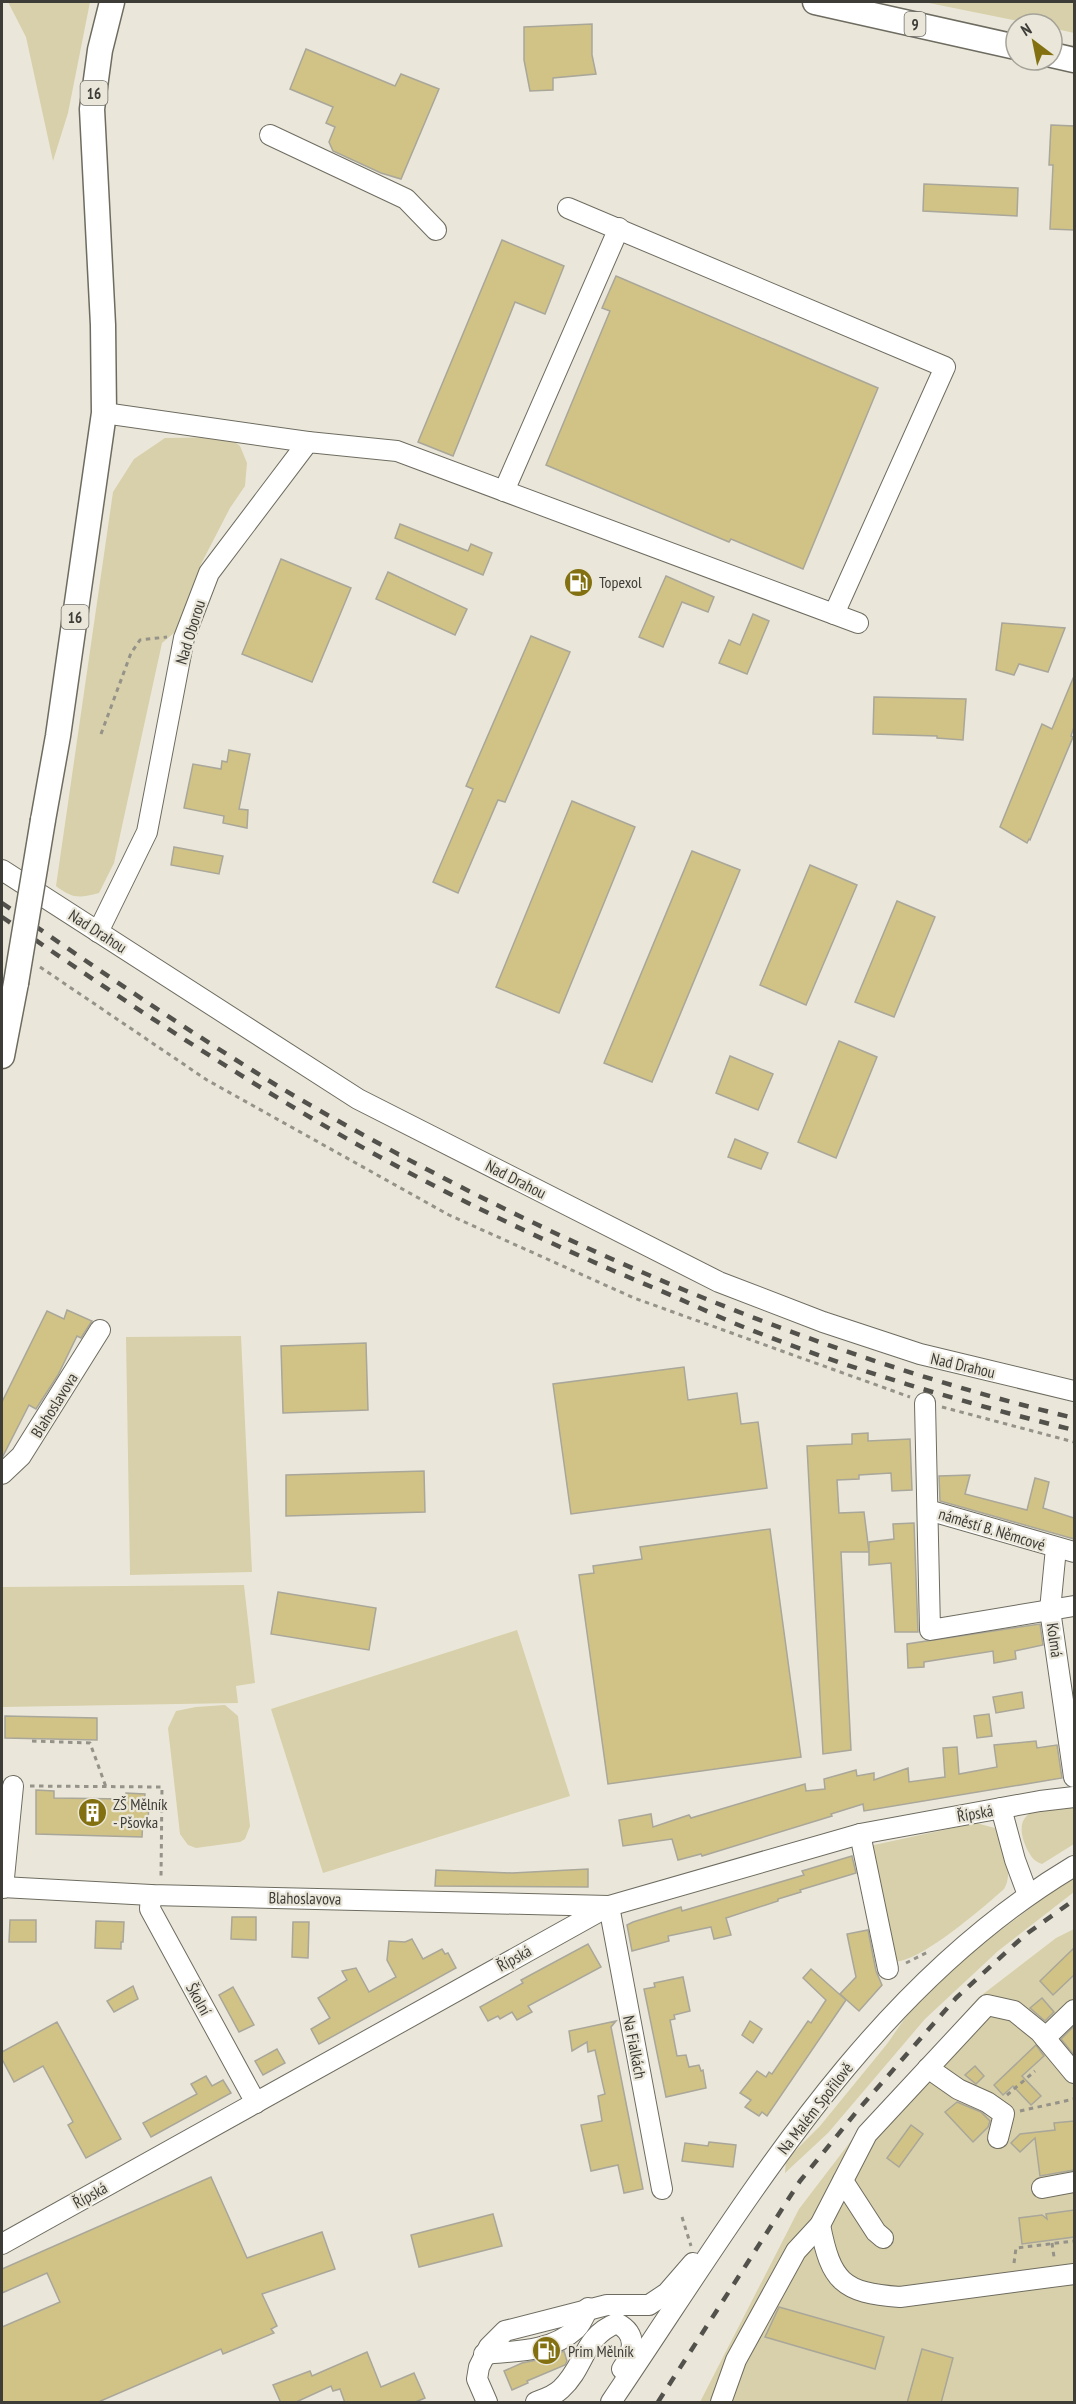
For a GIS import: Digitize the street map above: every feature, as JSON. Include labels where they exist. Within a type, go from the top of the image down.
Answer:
[{"type":"main road","name":"16","points":[[2,1056],[58,736],[104,413],[103,314],[93,109],[100,50],[112,2]]},
{"type":"main road","name":"9","points":[[815,2],[1004,44]]},
{"type":"street","points":[[270,135],[406,199],[436,230]]},
{"type":"street","points":[[568,208],[945,367],[834,614]]},
{"type":"street","points":[[504,491],[620,228]]},
{"type":"street","points":[[104,413],[308,442],[397,451],[858,623]]},
{"type":"street","name":"Nad Oborou","points":[[98,932],[147,832],[184,638],[208,573],[308,442]]},
{"type":"street","name":"Nad Drahou","points":[[2,870],[358,1099],[720,1282],[823,1322],[920,1354],[1074,1391]]},
{"type":"street","name":"Blahoslavova","points":[[2,1474],[21,1456],[100,1330]]},
{"type":"street","name":"náměstí B. Němcové","points":[[925,1403],[930,1630],[1074,1606]]},
{"type":"street","name":"náměstí B. Němcové","points":[[928,1510],[1065,1550],[1050,1610]]},
{"type":"street","name":"Kolmá","points":[[1050,1610],[1074,1777]]},
{"type":"street","points":[[2,1888],[13,1786]]},
{"type":"street","name":"Řípská","points":[[2,2244],[609,1906],[860,1834],[1074,1797]]},
{"type":"street","points":[[1001,1808],[1015,1860],[1028,1895]]},
{"type":"street","points":[[860,1834],[888,1969]]},
{"type":"street","name":"Na Malém Spořilově","points":[[611,2403],[774,2160],[876,2031],[976,1935],[1028,1895],[1074,1866]]},
{"type":"street","name":"Blahoslavova","points":[[2,1888],[156,1889],[609,1906]]},
{"type":"street","name":"Školní","points":[[156,1889],[150,1909],[256,2103]]},
{"type":"street","name":"Na Fialkách","points":[[609,1906],[662,2189]]},
{"type":"street","points":[[720,2403],[736,2360],[796,2251],[820,2225],[867,2134],[987,2005],[1014,2011],[1045,2038],[1074,2073]]},
{"type":"street","points":[[1045,2038],[1074,2010]]},
{"type":"street","points":[[928,2068],[958,2090],[998,2110],[998,2138]]},
{"type":"street","points":[[843,2181],[876,2232],[883,2238]]},
{"type":"street","points":[[1042,2188],[1074,2182]]},
{"type":"street","points":[[820,2225],[826,2256],[837,2276],[852,2288],[871,2295],[900,2297],[1074,2274]]},
{"type":"street","points":[[487,2403],[477,2379],[484,2354],[529,2351],[563,2337],[577,2328],[588,2308],[607,2304],[649,2304],[667,2293],[694,2262],[717,2246]]},
{"type":"street","points":[[536,2403],[560,2390],[571,2378],[595,2335],[617,2322],[629,2334],[634,2345],[630,2359],[600,2403]]},
{"type":"path","points":[[100,734],[131,653],[140,640],[162,637],[184,638]]},
{"type":"path","points":[[38,966],[207,1080],[449,1215],[634,1298],[925,1403],[1074,1442]]},
{"type":"path","points":[[32,1741],[90,1743],[106,1787]]},
{"type":"path","points":[[13,1786],[162,1787],[156,1889]]},
{"type":"path","points":[[998,2110],[1035,2071]]},
{"type":"path","points":[[998,2110],[1074,2099]]},
{"type":"path","points":[[1011,2283],[1016,2248],[1074,2241]]},
{"type":"shaded area","points":[[8,2],[90,2],[68,113],[53,161],[26,37]]},
{"type":"shaded area","points":[[924,2],[1074,2],[1074,33],[1064,31],[1064,12],[1004,12],[1004,18]]},
{"type":"shaded area","points":[[228,437],[240,446],[247,463],[245,486],[230,508],[201,564],[175,632],[162,643],[114,863],[99,893],[72,895],[56,886],[113,492],[134,459],[165,438]]},
{"type":"shaded area","points":[[241,1336],[252,1572],[130,1575],[126,1337]]},
{"type":"shaded area","points":[[244,1585],[255,1683],[236,1686],[238,1703],[2,1707],[2,1587]]},
{"type":"shaded area","points":[[517,1630],[570,1796],[323,1873],[271,1709]]},
{"type":"shaded area","points":[[225,1705],[238,1716],[250,1826],[245,1839],[240,1842],[196,1848],[188,1845],[180,1834],[168,1728],[176,1711]]},
{"type":"shaded area","points":[[1074,1803],[1074,1844],[1042,1864],[1036,1861],[1027,1850],[1022,1834],[1022,1824],[1026,1817],[1042,1808]]},
{"type":"shaded area","points":[[976,1823],[995,1828],[1002,1842],[1008,1867],[1004,1889],[967,1921],[933,1945],[904,1960],[893,1961],[872,1849],[874,1845]]},
{"type":"shaded area","points":[[1074,1875],[1074,1892],[998,1951],[925,2019],[828,2133],[785,2173],[786,2160],[820,2126],[887,2044],[914,2005],[965,1957]]},
{"type":"shaded area","points":[[1074,1929],[1074,2402],[700,2402],[799,2209],[854,2137],[978,1998],[1056,1938]]},
{"type":"building","points":[[592,24],[592,55],[596,74],[553,78],[553,90],[530,91],[524,60],[524,27]]},
{"type":"building","points":[[306,49],[395,86],[401,74],[439,89],[401,179],[381,173],[333,151],[329,142],[335,127],[326,123],[333,107],[290,89]]},
{"type":"building","points":[[1051,125],[1074,126],[1074,230],[1050,229],[1053,165],[1049,165]]},
{"type":"building","points":[[924,184],[1018,188],[1017,216],[923,211]]},
{"type":"building","points":[[502,240],[564,266],[545,314],[515,302],[453,456],[418,442]]},
{"type":"building","points":[[616,276],[878,388],[803,569],[731,539],[729,542],[546,465],[610,311],[602,308]]},
{"type":"building","points":[[400,524],[468,551],[471,544],[492,553],[483,575],[395,538]]},
{"type":"building","points":[[281,559],[351,588],[312,682],[242,654]]},
{"type":"building","points":[[388,572],[467,609],[455,635],[376,599]]},
{"type":"building","points":[[666,576],[714,597],[708,612],[682,602],[663,647],[639,637]]},
{"type":"building","points":[[753,614],[769,621],[747,674],[719,663],[729,640],[740,645]]},
{"type":"building","points":[[1002,623],[1065,628],[1048,672],[1019,664],[1014,675],[996,670]]},
{"type":"building","points":[[531,636],[570,652],[505,802],[498,800],[458,893],[433,882],[473,789],[466,786]]},
{"type":"building","points":[[1074,676],[1074,727],[1071,736],[1073,737],[1027,843],[1000,827],[1042,724],[1052,729]]},
{"type":"building","points":[[874,697],[966,699],[963,740],[937,738],[937,736],[873,734]]},
{"type":"building","points":[[229,750],[250,754],[239,809],[248,810],[247,828],[223,823],[224,816],[184,808],[193,764],[221,769],[222,761],[227,762]]},
{"type":"building","points":[[572,801],[635,827],[559,1013],[496,987]]},
{"type":"building","points":[[174,847],[223,856],[219,874],[171,865]]},
{"type":"building","points":[[692,851],[740,870],[652,1082],[604,1063]]},
{"type":"building","points":[[810,865],[857,885],[806,1005],[760,985]]},
{"type":"building","points":[[897,901],[935,917],[894,1017],[855,1002]]},
{"type":"building","points":[[839,1041],[877,1057],[836,1158],[798,1142]]},
{"type":"building","points":[[730,1056],[773,1074],[758,1110],[716,1093]]},
{"type":"building","points":[[735,1139],[768,1153],[761,1169],[728,1157]]},
{"type":"building","points":[[67,1310],[92,1321],[81,1338],[77,1336],[58,1375],[36,1409],[29,1405],[2,1458],[2,1402],[47,1311],[64,1319]]},
{"type":"building","points":[[366,1343],[368,1410],[283,1413],[281,1346]]},
{"type":"building","points":[[684,1367],[688,1400],[737,1393],[741,1424],[758,1422],[767,1488],[571,1514],[553,1384]]},
{"type":"building","points":[[868,1433],[868,1441],[910,1439],[912,1490],[892,1491],[891,1473],[859,1475],[859,1479],[837,1480],[839,1513],[864,1512],[869,1552],[841,1552],[851,1750],[823,1754],[807,1446],[852,1444],[852,1434]]},
{"type":"building","points":[[424,1471],[425,1512],[286,1516],[286,1475]]},
{"type":"building","points":[[970,1475],[965,1494],[1027,1510],[1035,1478],[1049,1482],[1043,1508],[1074,1518],[1074,1539],[940,1501],[939,1476]]},
{"type":"building","points":[[914,1523],[918,1632],[895,1632],[891,1563],[869,1565],[869,1542],[894,1539],[893,1524]]},
{"type":"building","points":[[770,1529],[801,1757],[608,1784],[579,1575],[594,1573],[593,1566],[642,1559],[640,1547]]},
{"type":"building","points":[[278,1592],[376,1608],[369,1650],[271,1634]]},
{"type":"building","points":[[1040,1624],[1043,1645],[1015,1651],[1016,1659],[994,1663],[993,1651],[924,1662],[924,1667],[908,1668],[907,1644]]},
{"type":"building","points":[[1022,1692],[1024,1708],[996,1713],[993,1697]]},
{"type":"building","points":[[989,1714],[992,1736],[977,1738],[974,1716]]},
{"type":"building","points":[[5,1716],[97,1718],[97,1740],[5,1738]]},
{"type":"building","points":[[1036,1741],[1037,1748],[1057,1745],[1062,1778],[864,1811],[863,1804],[831,1814],[832,1816],[702,1856],[701,1854],[678,1860],[672,1839],[623,1846],[619,1820],[651,1814],[653,1827],[805,1784],[806,1791],[825,1789],[824,1779],[856,1770],[857,1776],[874,1773],[874,1780],[908,1768],[909,1782],[945,1777],[943,1748],[957,1747],[959,1774],[997,1767],[994,1745]]},
{"type":"building","name":"ZŠ Mělník - Pšovka","points":[[36,1790],[54,1791],[54,1798],[125,1799],[126,1793],[145,1794],[144,1806],[149,1807],[148,1819],[143,1820],[142,1837],[36,1834]]},
{"type":"building","points":[[852,1856],[856,1873],[800,1890],[801,1892],[778,1899],[778,1901],[726,1918],[731,1935],[714,1939],[711,1927],[668,1936],[669,1941],[632,1951],[627,1925],[633,1922],[681,1907],[682,1911],[804,1875],[802,1871]]},
{"type":"building","points":[[588,1869],[588,1887],[435,1886],[436,1870],[512,1873]]},
{"type":"building","points":[[232,1917],[256,1917],[256,1940],[231,1939]]},
{"type":"building","points":[[10,1920],[36,1920],[36,1942],[9,1942]]},
{"type":"building","points":[[96,1921],[124,1922],[121,1949],[95,1948]]},
{"type":"building","points":[[293,1922],[309,1922],[308,1958],[292,1957]]},
{"type":"building","points":[[868,1930],[876,1971],[882,1985],[859,2011],[840,1994],[856,1977],[847,1934]]},
{"type":"building","points":[[412,1939],[423,1959],[442,1949],[445,1954],[448,1953],[456,1968],[319,2044],[311,2029],[330,2018],[318,1998],[347,1980],[342,1971],[356,1968],[369,1992],[396,1977],[387,1960],[389,1941],[405,1942]]},
{"type":"building","points":[[588,1944],[601,1967],[528,2006],[532,2012],[517,2020],[512,2012],[500,2019],[498,2016],[488,2021],[480,2007],[523,1983],[521,1980]]},
{"type":"building","points":[[1074,1948],[1074,1975],[1053,1995],[1040,1981]]},
{"type":"building","points":[[811,1969],[846,2000],[767,2116],[762,2112],[759,2116],[745,2107],[751,2100],[740,2093],[757,2071],[766,2077],[769,2072],[772,2074],[808,2021],[811,2023],[826,2000],[803,1978]]},
{"type":"building","points":[[683,1977],[690,2011],[674,2015],[675,2019],[670,2020],[677,2056],[686,2055],[689,2067],[699,2065],[701,2071],[703,2070],[706,2088],[666,2097],[644,1989],[655,1987],[654,1983]]},
{"type":"building","points":[[133,1986],[138,1999],[114,2012],[107,2001]]},
{"type":"building","points":[[233,1987],[254,2025],[239,2032],[219,1995]]},
{"type":"building","points":[[1042,1998],[1054,2012],[1045,2021],[1030,2008]]},
{"type":"building","points":[[616,2021],[611,2027],[643,2189],[624,2193],[618,2165],[591,2171],[581,2125],[602,2121],[598,2096],[605,2094],[595,2050],[588,2052],[587,2042],[572,2051],[569,2031]]},
{"type":"building","points":[[750,2021],[762,2029],[753,2043],[742,2035]]},
{"type":"building","points":[[57,2022],[121,2139],[86,2158],[68,2125],[73,2122],[43,2066],[14,2082],[2,2059],[2,2052]]},
{"type":"building","points":[[1074,2026],[1074,2055],[1061,2039]]},
{"type":"building","points":[[1036,2045],[1044,2056],[1022,2076],[1041,2096],[1031,2105],[1013,2086],[1003,2095],[994,2085]]},
{"type":"building","points":[[277,2049],[285,2063],[263,2075],[255,2061]]},
{"type":"building","points":[[975,2066],[984,2076],[976,2084],[965,2075]]},
{"type":"building","points":[[206,2076],[212,2086],[223,2080],[231,2093],[151,2137],[143,2123],[197,2094],[191,2084]]},
{"type":"building","points":[[957,2102],[981,2112],[990,2121],[988,2127],[973,2142],[945,2112]]},
{"type":"building","points":[[1074,2121],[1074,2170],[1040,2176],[1035,2138],[1020,2152],[1011,2143],[1020,2134],[1055,2130],[1054,2123]]},
{"type":"building","points":[[911,2125],[923,2134],[899,2167],[887,2158]]},
{"type":"building","points":[[709,2142],[736,2145],[733,2167],[682,2161],[685,2143],[708,2146]]},
{"type":"building","points":[[211,2177],[247,2258],[322,2232],[335,2269],[262,2294],[277,2326],[271,2329],[274,2333],[223,2354],[221,2349],[96,2403],[2,2403],[2,2327],[60,2302],[47,2273],[2,2293],[2,2269]]},
{"type":"building","points":[[1074,2210],[1074,2237],[1022,2244],[1019,2218],[1042,2215],[1047,2219],[1046,2214]]},
{"type":"building","points":[[493,2214],[502,2246],[419,2267],[411,2235]]},
{"type":"building","points":[[779,2307],[884,2337],[875,2369],[765,2337]]},
{"type":"building","points":[[922,2349],[953,2358],[941,2403],[907,2403]]},
{"type":"building","points":[[564,2351],[567,2361],[565,2365],[512,2390],[504,2371],[522,2363],[547,2358]]},
{"type":"building","points":[[367,2352],[381,2387],[414,2373],[425,2398],[413,2403],[345,2403],[340,2389],[333,2391],[331,2386],[294,2403],[281,2403],[273,2385],[310,2371],[312,2376]]},
{"type":"railway","points":[[2,903],[157,1009],[288,1092],[398,1154],[561,1236],[728,1308],[813,1340],[899,1369],[1074,1418]]},
{"type":"railway","points":[[2,917],[164,1026],[288,1104],[370,1152],[492,1215],[617,1272],[777,1340],[903,1383],[1074,1430]]},
{"type":"railway","points":[[658,2402],[800,2181],[858,2110],[956,1998],[1025,1935],[1074,1900]]},
{"type":"place","name":"Topexol","points":[[578,582]]},
{"type":"place","name":"ZŠ Mělník - Pšovka","points":[[92,1813]]},
{"type":"place","name":"Prim Mělník","points":[[547,2351]]}]
